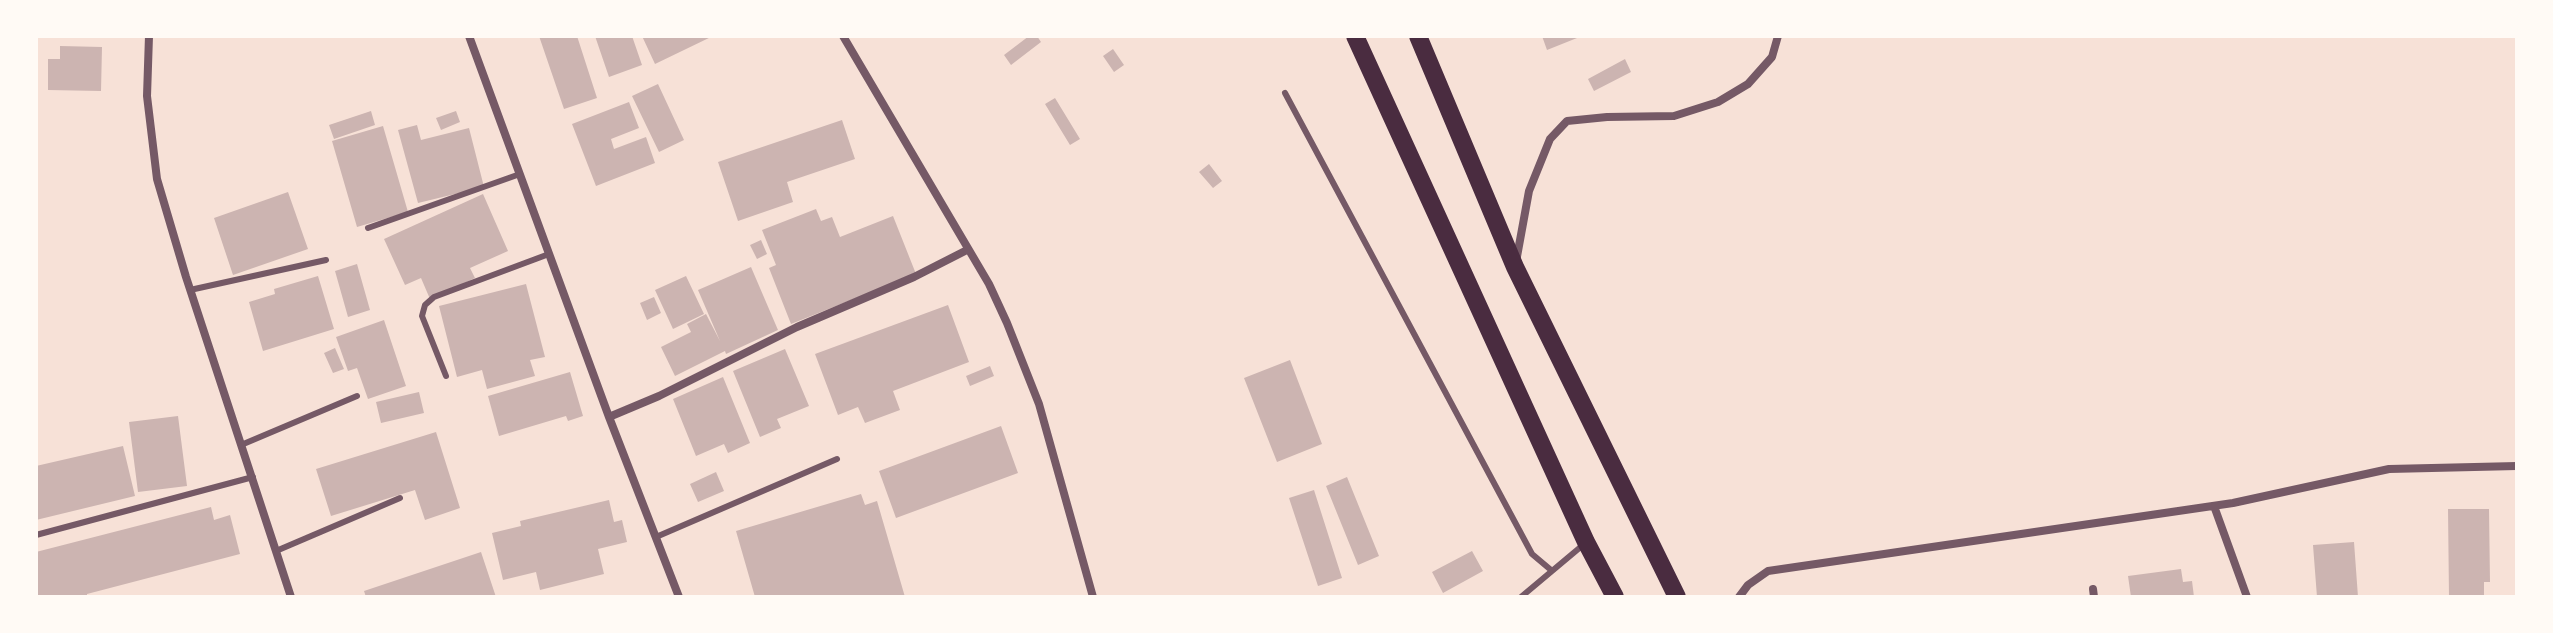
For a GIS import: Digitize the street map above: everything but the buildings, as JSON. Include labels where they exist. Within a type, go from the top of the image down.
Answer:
[{"type":"main road","points":[[1355,36],[1586,542],[1615,597]]},
{"type":"main road","points":[[1418,36],[1515,267],[1677,597]]},
{"type":"street","points":[[149,36],[147,96],[157,179],[190,290],[291,597]]},
{"type":"street","points":[[469,36],[609,417],[679,597]]},
{"type":"street","points":[[843,36],[989,284],[1001,310],[1039,404],[1093,597]]},
{"type":"street","points":[[1515,267],[1529,191],[1550,139],[1567,121],[1674,116],[1718,102],[1748,84],[1772,57],[1778,36]]},
{"type":"street","points":[[609,417],[967,250]]},
{"type":"street","points":[[1739,597],[1748,585],[1768,571],[2214,506],[2389,469],[2517,466]]},
{"type":"street","points":[[2214,506],[2247,597]]},
{"type":"lane","points":[[1285,93],[1532,554],[1551,570]]},
{"type":"lane","points":[[368,228],[520,174]]},
{"type":"lane","points":[[446,376],[422,316],[425,305],[434,297],[549,254]]},
{"type":"lane","points":[[190,290],[326,260]]},
{"type":"lane","points":[[241,445],[357,396]]},
{"type":"lane","points":[[656,537],[837,459]]},
{"type":"lane","points":[[36,535],[253,477]]},
{"type":"lane","points":[[276,551],[400,498]]},
{"type":"lane","points":[[1521,597],[1586,542]]}]
